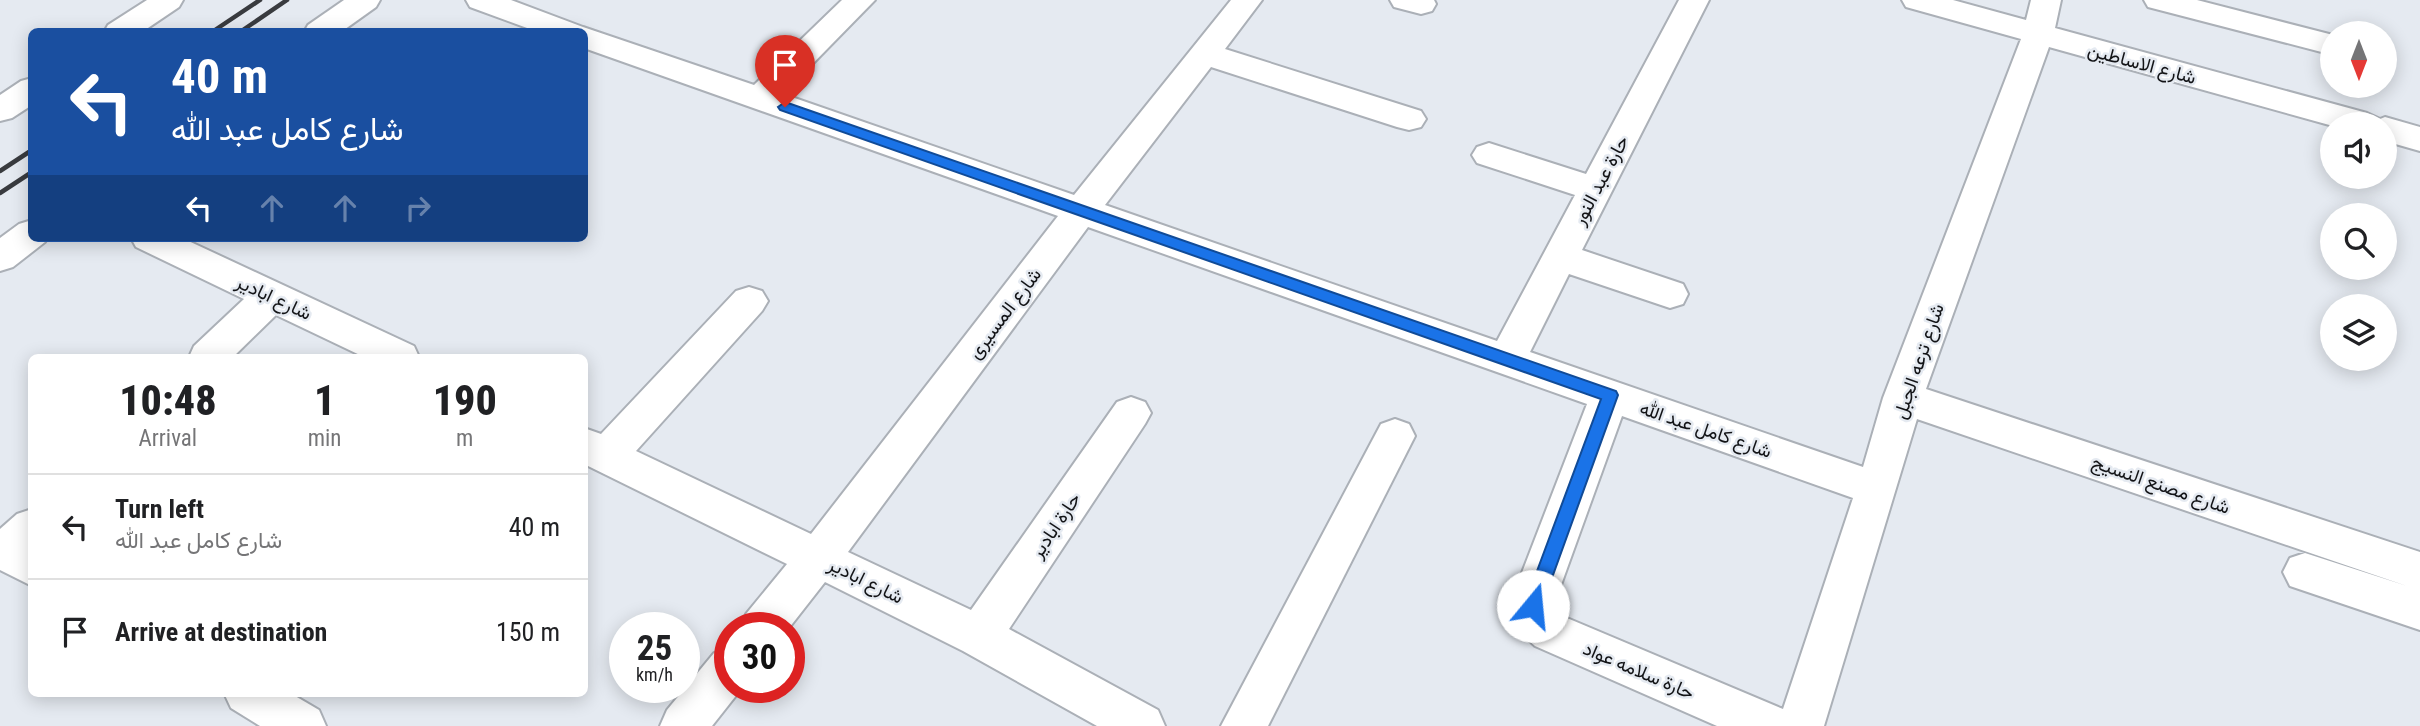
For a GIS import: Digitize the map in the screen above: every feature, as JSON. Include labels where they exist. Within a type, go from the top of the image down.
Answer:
[{"type":"street","points":[[112,0],[156,7]]},
{"type":"street","points":[[325,28],[365,0]]},
{"type":"street","points":[[481,0],[559,28]]},
{"type":"street","points":[[760,98],[860,0]]},
{"type":"street","name":"شارع المسيرى","points":[[775,612],[1081,211],[1247,0]]},
{"type":"street","name":"حارة عبد النور","points":[[1507,359],[1694,0]]},
{"type":"street","name":"شارع الاساطين","points":[[1917,0],[2042,17],[2331,112]]},
{"type":"street","points":[[2160,0],[2320,41]]},
{"type":"street","points":[[125,28],[156,7]]},
{"type":"street","name":"شارع ترعه الجبل","points":[[1801,726],[1877,489],[1902,398],[2042,17]]},
{"type":"street","name":"شارع كامل عبد الله","points":[[588,38],[1877,489]]},
{"type":"street","points":[[1205,54],[1409,120]]},
{"type":"street","points":[[0,110],[28,92]]},
{"type":"street","points":[[2397,132],[2420,139]]},
{"type":"street","points":[[1489,155],[1595,189]]},
{"type":"street","points":[[0,257],[28,236]]},
{"type":"street","name":"شارع ابادير","points":[[157,242],[394,354]]},
{"type":"street","points":[[1560,257],[1670,293]]},
{"type":"street","points":[[211,354],[272,296]]},
{"type":"street","points":[[596,450],[749,301]]},
{"type":"street","name":"حارة سلامه عواد","points":[[1610,395],[1535,596],[1533,606],[1536,615],[1550,632],[1770,726]]},
{"type":"street","name":"شارع مصنع النسيج","points":[[1902,398],[2420,571]]},
{"type":"street","name":"حارة ابادير","points":[[979,636],[1131,413]]},
{"type":"street","points":[[1244,726],[1395,436]]},
{"type":"street","name":"شارع ابادير","points":[[596,450],[979,636],[1133,724]]},
{"type":"street","points":[[2305,572],[2420,610]]},
{"type":"street","points":[[683,726],[714,688]]},
{"type":"street","points":[[254,697],[303,726]]},
{"type":"railway","points":[[218,28],[260,0]]},
{"type":"railway","points":[[246,28],[287,0]]},
{"type":"railway","points":[[0,171],[28,153]]},
{"type":"railway","points":[[0,193],[28,175]]},
{"type":"route","points":[[785,107],[1610,395],[1533,606]]}]
